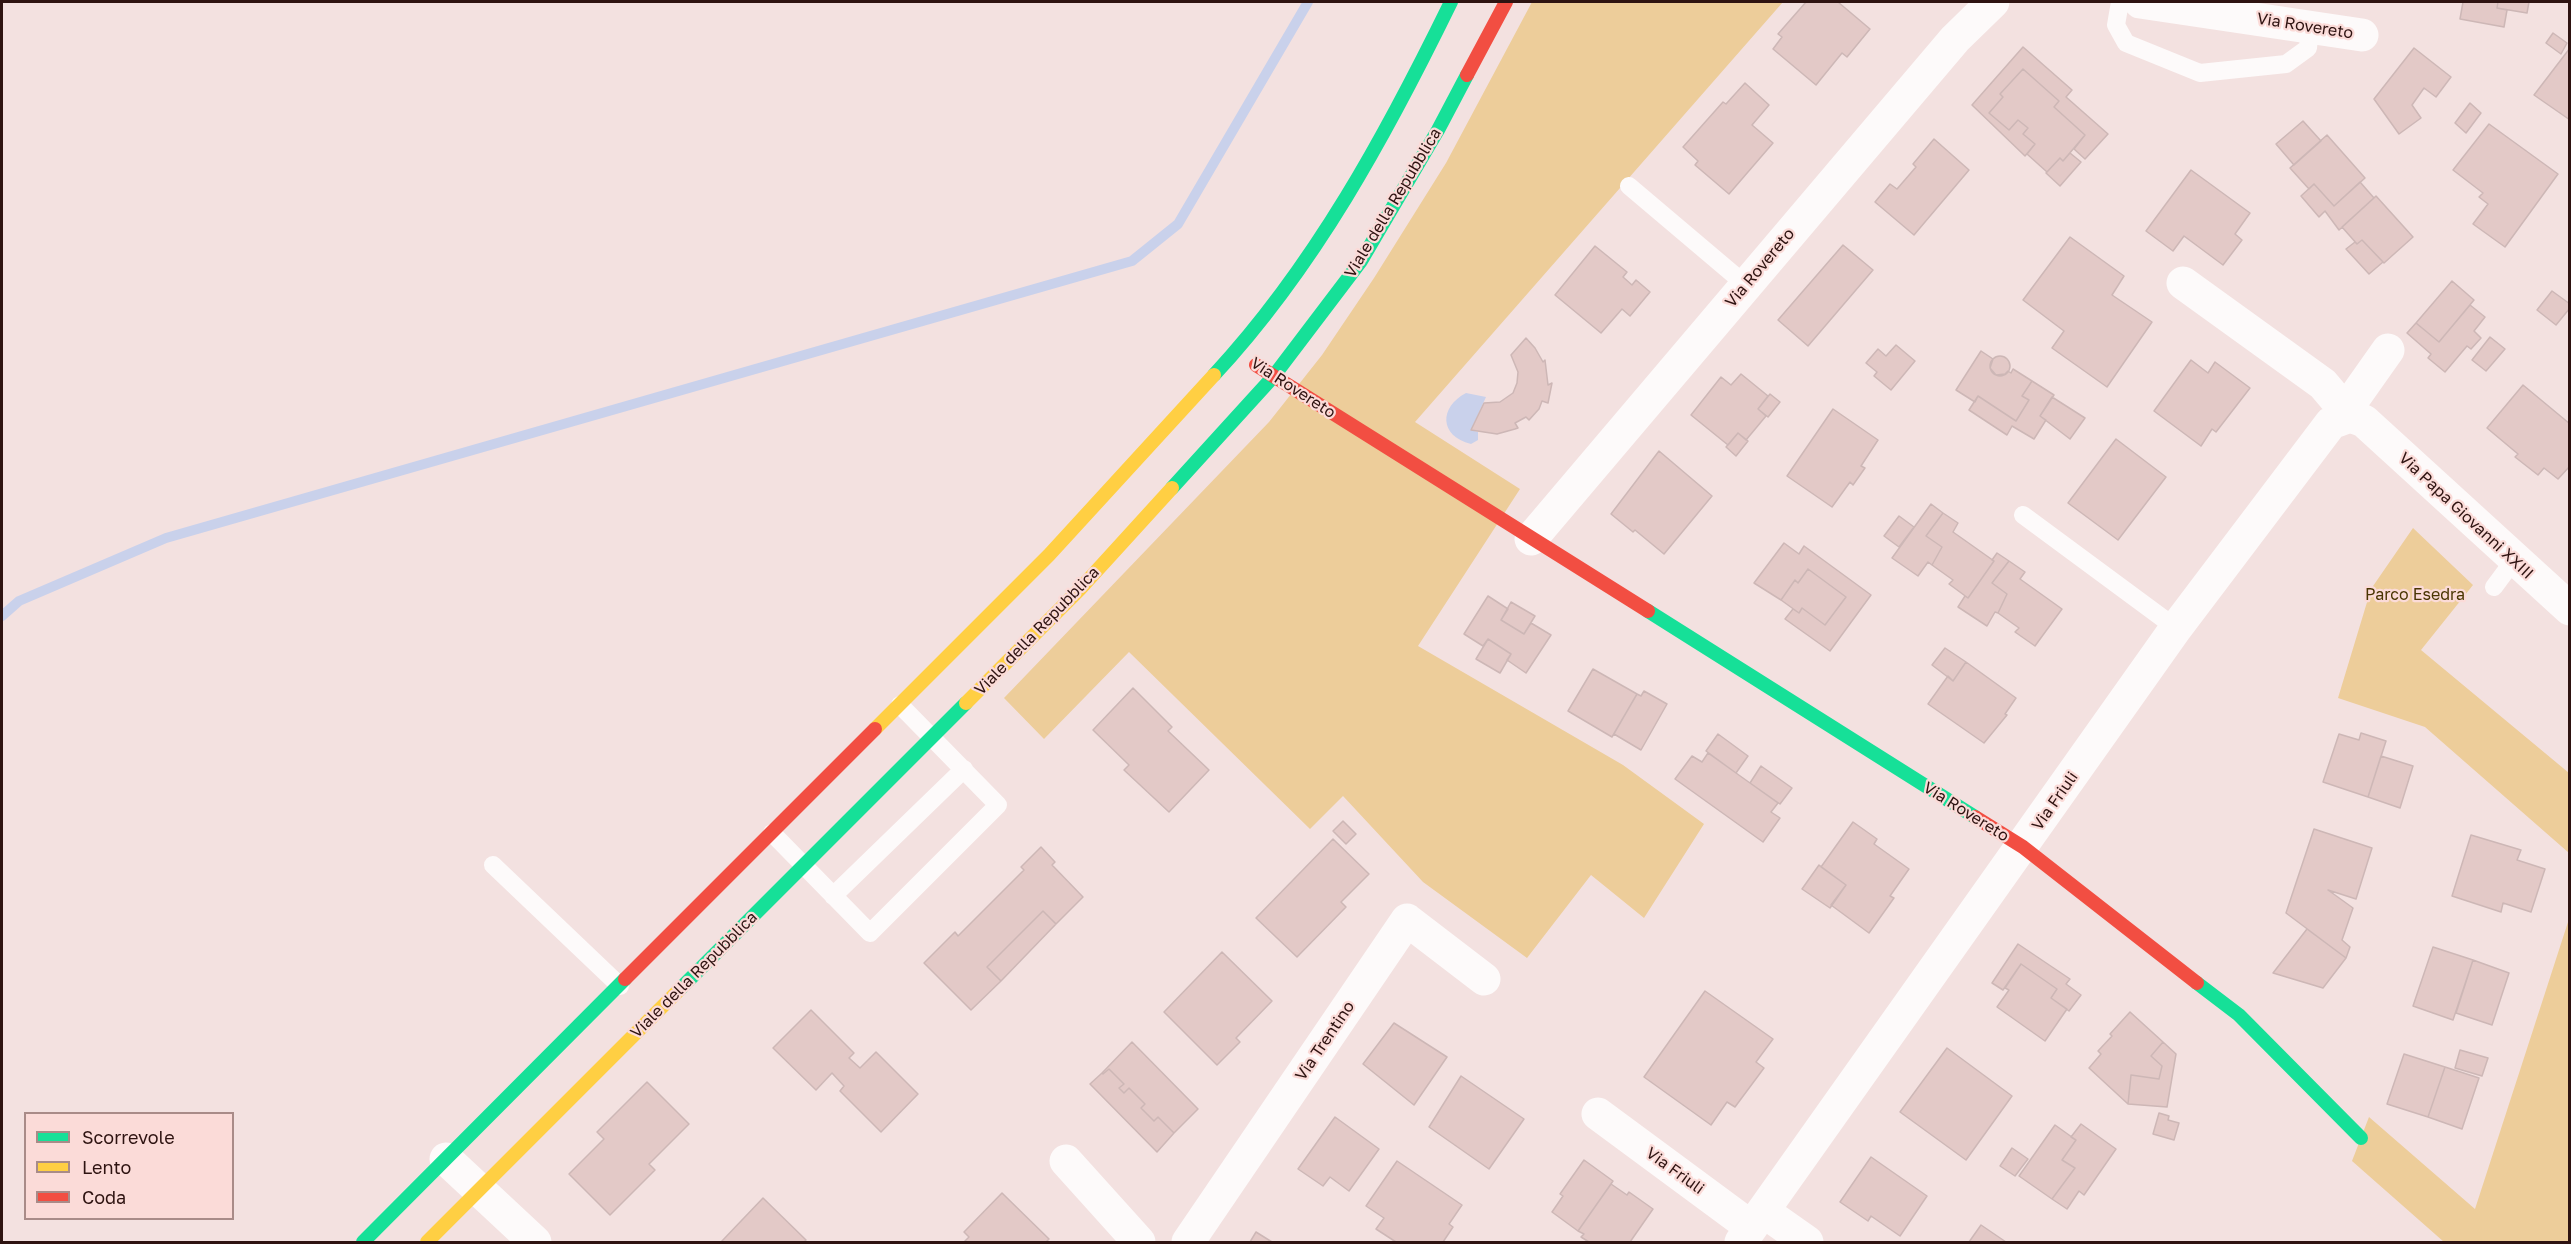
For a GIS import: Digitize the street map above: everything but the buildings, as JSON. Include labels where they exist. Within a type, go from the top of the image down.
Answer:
[{"type":"street","points":[[363,1242],[1049,555],[1237,351],[1324,236],[1399,108],[1451,2]]},
{"type":"street","name":"Viale della Repubblica","points":[[427,1242],[1080,589],[1273,377],[1361,261],[1438,130],[1506,2]]},
{"type":"street","name":"Via Rovereto","points":[[1532,539],[1955,39],[1993,2]]},
{"type":"street","name":"Via Rovereto","points":[[2140,2],[2362,35]]},
{"type":"street","name":"Via Papa Giovanni XXIII","points":[[2183,283],[2323,384],[2357,419],[2570,609]]},
{"type":"street","points":[[2357,419],[2352,401],[2388,350]]},
{"type":"street","name":"Via Rovereto","points":[[1237,351],[1273,377],[2023,847],[2239,1015],[2361,1138]]},
{"type":"street","name":"Via Friuli","points":[[1752,1227],[2176,628],[2331,423],[2357,419]]},
{"type":"street","name":"Via Trentino","points":[[1188,1242],[1407,920],[1484,979]]},
{"type":"street","name":"Via Friuli","points":[[1598,1114],[1752,1227],[1807,1242]]},
{"type":"street","points":[[446,1160],[529,1241]]},
{"type":"street","points":[[1066,1161],[1139,1242]]},
{"type":"lane","points":[[2120,2],[2116,25],[2126,43],[2200,73],[2286,64],[2308,48],[2310,27]]},
{"type":"lane","points":[[1629,186],[1746,285]]},
{"type":"lane","points":[[2023,515],[2176,628]]},
{"type":"lane","points":[[2494,587],[2514,560]]},
{"type":"lane","points":[[772,834],[870,933],[998,805],[900,705]]},
{"type":"lane","points":[[833,896],[964,769]]},
{"type":"lane","points":[[493,865],[620,986]]},
{"type":"green space","points":[[1532,2],[1783,2],[1415,422],[1520,489],[1418,646],[1623,765],[1704,824],[1644,918],[1591,875],[1527,958],[1423,882],[1343,796],[1310,829],[1129,652],[1044,739],[1004,698],[1269,422],[1322,355],[1374,278],[1446,163]]},
{"type":"green space","name":"Parco Esedra","points":[[2413,528],[2473,585],[2421,650],[2569,773],[2569,853],[2425,727],[2338,698],[2371,589]]},
{"type":"green space","points":[[2569,919],[2569,1242],[2444,1242],[2352,1161],[2369,1117],[2475,1209]]},
{"type":"water","points":[[1466,393],[1486,397],[1471,430],[1478,432],[1478,440],[1471,444],[1453,435],[1446,421],[1451,406]]},
{"type":"waterway","points":[[2,616],[19,601],[166,538],[1132,261],[1178,224],[1308,2]]},
{"type":"traffic: fast","points":[[1214,375],[1251,333],[1284,289],[1346,198],[1401,101],[1451,2]]},
{"type":"traffic: fast","points":[[1172,488],[1273,377],[1361,261],[1438,130],[1467,75]]},
{"type":"traffic: fast","points":[[1648,611],[1975,817]]},
{"type":"traffic: fast","points":[[680,989],[966,703]]},
{"type":"traffic: fast","points":[[363,1242],[625,979]]},
{"type":"traffic: fast","points":[[2197,983],[2239,1015],[2361,1138]]},
{"type":"traffic: slow","points":[[875,729],[1049,555],[1214,375]]},
{"type":"traffic: slow","points":[[966,703],[1080,589],[1172,488]]},
{"type":"traffic: slow","points":[[427,1242],[680,989]]},
{"type":"traffic: jam","points":[[1467,75],[1506,2]]},
{"type":"traffic: jam","points":[[1256,365],[1648,611]]},
{"type":"traffic: jam","points":[[625,979],[875,729]]},
{"type":"traffic: jam","points":[[1975,817],[2023,847],[2197,983]]}]
